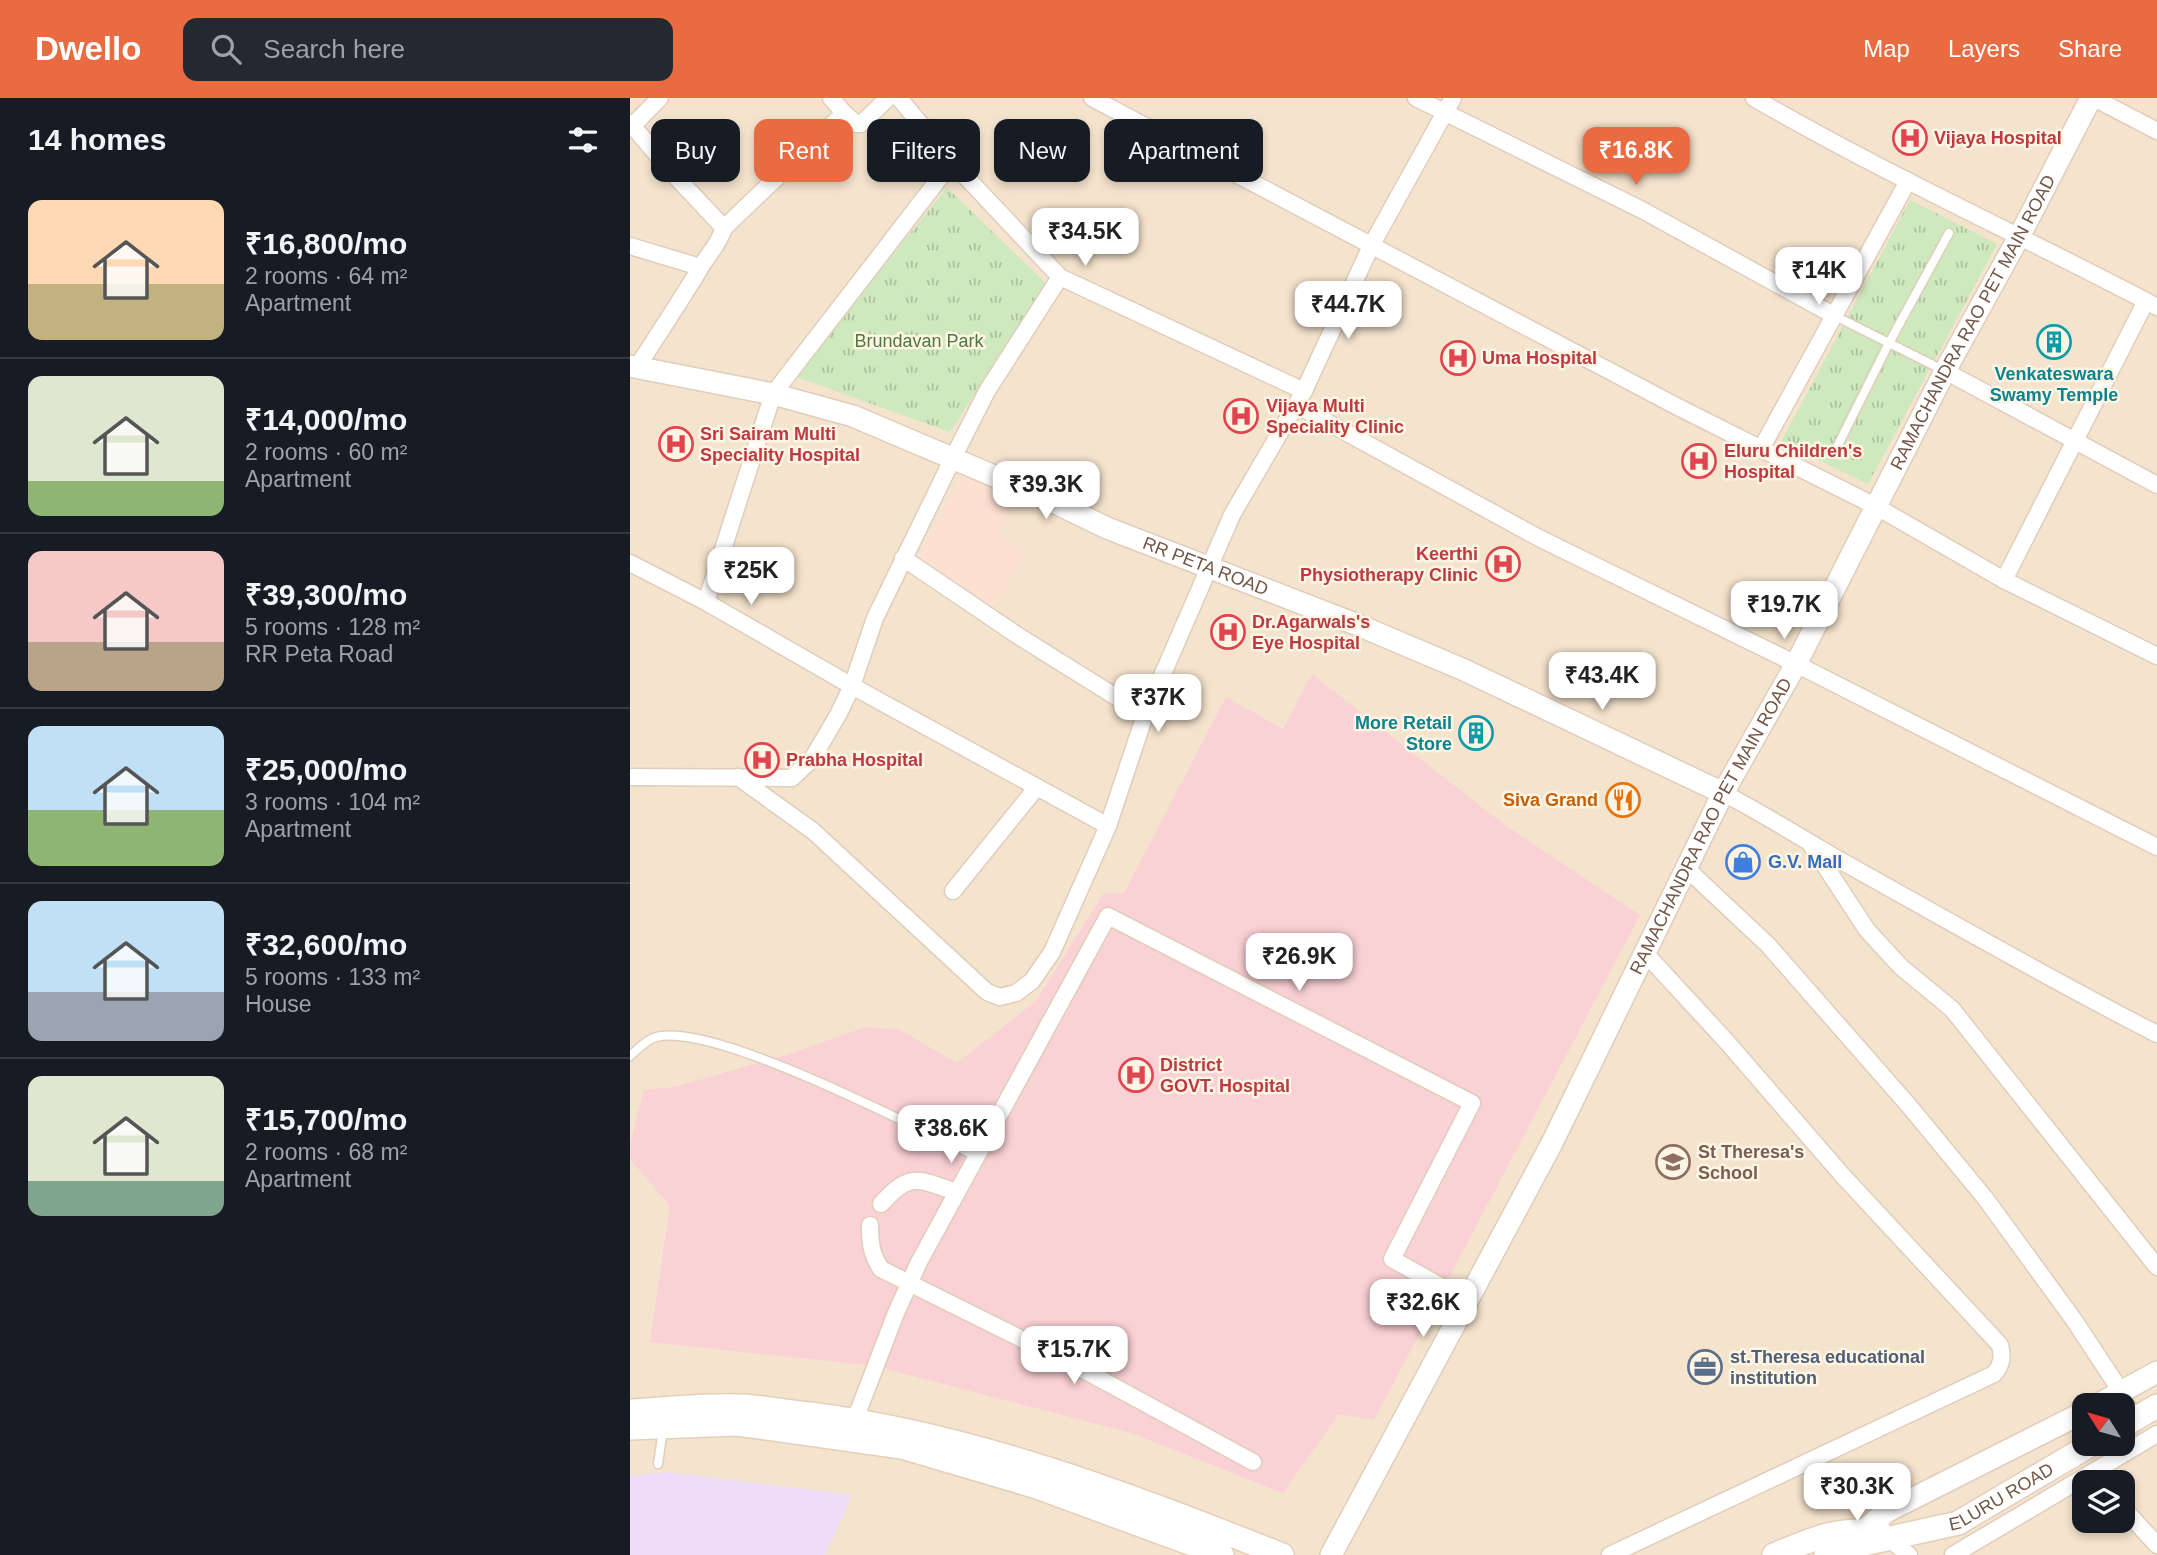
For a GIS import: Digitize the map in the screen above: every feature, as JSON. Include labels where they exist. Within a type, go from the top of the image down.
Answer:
[{"type":"main road","points":[[630,1411],[742,1406],[851,1429]]},
{"type":"main road","points":[[2135,1418],[2157,1406]]},
{"type":"main road","points":[[630,1428],[737,1424],[905,1429],[975,1446],[1121,1505],[1222,1555]]},
{"type":"main road","name":"ELURU ROAD","points":[[1774,1555],[1831,1546],[1901,1543],[1958,1523],[2072,1456]]},
{"type":"main road","points":[[1121,1505],[1282,1555]]},
{"type":"main road","name":"ELURU ROAD","points":[[1831,1546],[1864,1530],[1901,1543]]},
{"type":"street","points":[[660,98],[631,125],[724,228]]},
{"type":"street","points":[[831,98],[856,124],[861,124],[888,98]]},
{"type":"street","points":[[899,98],[916,119]]},
{"type":"street","points":[[1092,98],[1760,449],[1877,506],[2004,580],[2157,656]]},
{"type":"street","points":[[1416,98],[1449,105],[1835,316]]},
{"type":"street","points":[[1754,98],[1908,181],[2020,235],[2152,304],[2076,439],[2004,580]]},
{"type":"street","points":[[2092,98],[2157,131]]},
{"type":"street","name":"RAMACHANDRA RAO PET MAIN ROAD","points":[[1331,1555],[1552,1143],[1723,793],[1796,664],[1945,371],[2092,98]]},
{"type":"street","points":[[738,777],[813,831],[987,992],[1000,996],[1016,993],[1032,981],[1052,952],[1108,826],[1145,715],[1232,515],[1300,398],[1371,246],[1449,105]]},
{"type":"street","points":[[634,367],[682,299],[700,267],[719,244],[724,228],[844,113]]},
{"type":"street","points":[[1760,449],[1908,181]]},
{"type":"street","points":[[706,602],[773,394],[937,182]]},
{"type":"street","points":[[971,182],[1060,277],[1300,398],[1539,538],[1796,664],[2157,847]]},
{"type":"street","points":[[630,246],[700,267]]},
{"type":"street","points":[[630,777],[792,778],[812,759],[852,686],[875,618],[987,391],[1060,277]]},
{"type":"street","name":"RR PETA ROAD","points":[[634,367],[773,394],[853,416],[1041,496],[1108,528],[1358,625],[1462,669],[1723,793]]},
{"type":"street","points":[[1945,371],[2076,439],[2157,485]]},
{"type":"street","points":[[903,558],[1020,637],[1145,715]]},
{"type":"street","points":[[630,563],[706,602],[852,686],[1108,826]]},
{"type":"street","points":[[953,891],[1037,787]]},
{"type":"street","points":[[1723,793],[1760,811],[1810,843],[2062,985],[2157,1034]]},
{"type":"street","points":[[1810,843],[1867,930],[1901,967],[1952,1009],[2157,1268]]},
{"type":"street","points":[[1686,868],[1768,945],[1977,1188],[2074,1320],[2116,1393]]},
{"type":"street","points":[[851,1429],[910,1283],[976,1156],[1108,916],[1472,1103],[1392,1259],[1467,1301]]},
{"type":"street","points":[[1610,1555],[1994,1374],[2003,1356],[2000,1345],[1843,1176],[1727,1042],[1644,953]]},
{"type":"street","points":[[881,1204],[897,1187],[915,1179],[957,1192]]},
{"type":"street","points":[[870,1225],[870,1244],[874,1259],[881,1269],[1080,1368],[1253,1462]]},
{"type":"street","points":[[2135,1413],[2157,1372]]},
{"type":"street","points":[[1864,1530],[1886,1511],[2072,1418]]},
{"type":"street","points":[[2135,1422],[2157,1434]]},
{"type":"street","points":[[1953,1555],[2072,1490]]},
{"type":"street","points":[[2135,1521],[2157,1545]]},
{"type":"lane","points":[[1833,455],[1889,342],[1949,233]]},
{"type":"lane","points":[[1835,316],[1945,371]]},
{"type":"lane","points":[[630,1056],[654,1037],[679,1035],[718,1043],[816,1081],[976,1156]]},
{"type":"lane","points":[[658,1464],[663,1427]]},
{"type":"shaded area","points":[[630,98],[2157,98],[2157,1555],[630,1555]]},
{"type":"shaded area","points":[[964,473],[1017,496],[997,535],[1028,551],[993,607],[919,556]]},
{"type":"shaded area","name":"District GOVT. Hospital","points":[[1312,674],[1502,823],[1640,915],[1374,1420],[1339,1414],[1283,1493],[1131,1433],[875,1366],[650,1342],[670,1206],[630,1159],[630,1145],[644,1090],[675,1087],[786,1055],[866,1027],[900,1030],[957,1063],[1035,1002],[1103,894],[1124,893],[1226,697],[1283,729]]},
{"type":"shaded area","points":[[666,1472],[852,1495],[825,1555],[630,1555],[630,1476]]},
{"type":"green space","name":"Brundavan Park","points":[[947,188],[1047,284],[950,432],[794,376]]},
{"type":"green space","points":[[1910,200],[1997,244],[1868,484],[1781,442]]},
{"type":"place","name":"Vijaya Hospital","points":[[1910,138]]},
{"type":"place","name":"Venkateswara Swamy Temple","points":[[2054,342]]},
{"type":"place","name":"Uma Hospital","points":[[1458,358]]},
{"type":"place","name":"Vijaya Multi Speciality Clinic","points":[[1241,416]]},
{"type":"place","name":"Sri Sairam Multi Speciality Hospital","points":[[676,444]]},
{"type":"place","name":"Eluru Children's Hospital","points":[[1699,461]]},
{"type":"place","name":"Keerthi Physiotherapy Clinic","points":[[1503,564]]},
{"type":"place","name":"Dr.Agarwals's Eye Hospital","points":[[1228,632]]},
{"type":"place","name":"More Retail Store","points":[[1476,733]]},
{"type":"place","name":"Prabha Hospital","points":[[762,760]]},
{"type":"place","name":"Siva Grand","points":[[1623,800]]},
{"type":"place","name":"G.V. Mall","points":[[1743,862]]},
{"type":"place","name":"District GOVT. Hospital","points":[[1136,1075]]},
{"type":"place","name":"St Theresa's School","points":[[1673,1162]]},
{"type":"place","name":"st.Theresa educational institution","points":[[1705,1367]]}]
